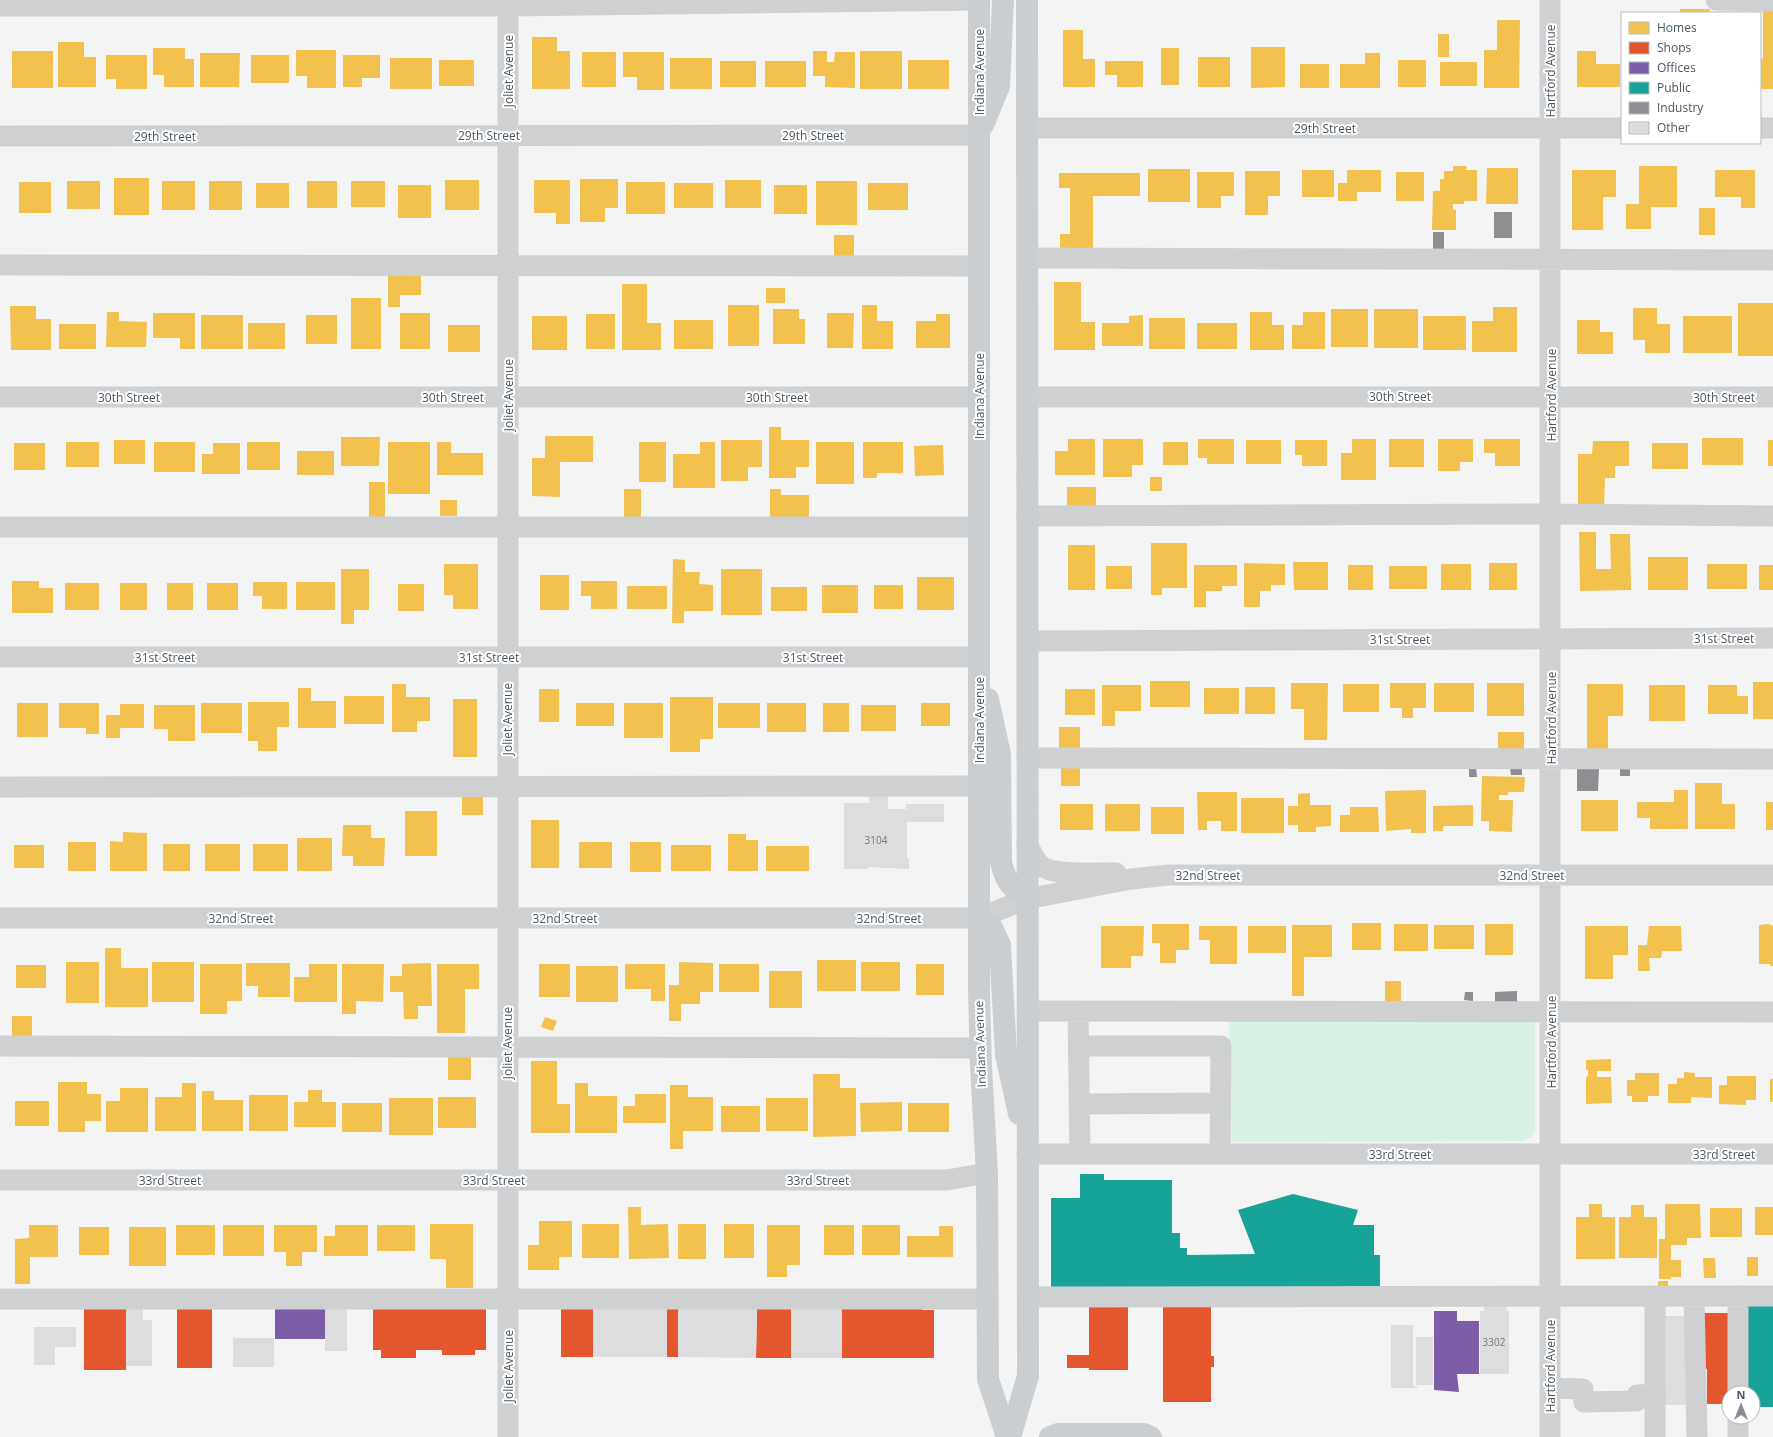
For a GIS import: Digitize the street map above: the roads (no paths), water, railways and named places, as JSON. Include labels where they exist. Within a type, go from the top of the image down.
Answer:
[{"type":"main road","name":"Indiana Avenue","points":[[979,0],[980,1048],[987,1173],[988,1379],[1007,1437]]},
{"type":"main road","points":[[979,135],[999,86],[1003,0]]},
{"type":"main road","points":[[1010,1437],[1028,1376],[1027,0]]},
{"type":"main road","points":[[979,657],[1000,754],[1002,862],[1005,877],[1010,886],[1027,899]]},
{"type":"main road","points":[[979,918],[992,928],[1000,945],[1006,1055],[1028,1154]]},
{"type":"main road","points":[[1050,1437],[1058,1434],[1144,1434],[1151,1437]]},
{"type":"street","points":[[0,6],[979,0]]},
{"type":"street","name":"Hartford Avenue","points":[[1550,0],[1552,638],[1550,1437]]},
{"type":"street","points":[[1716,0],[1773,1]]},
{"type":"street","name":"Joliet Avenue","points":[[508,3],[508,1437]]},
{"type":"street","name":"29th Street","points":[[1027,128],[1621,128]]},
{"type":"street","points":[[1761,128],[1773,128]]},
{"type":"street","name":"29th Street","points":[[0,136],[979,135]]},
{"type":"street","points":[[1027,258],[1773,260]]},
{"type":"street","points":[[0,265],[979,266]]},
{"type":"street","name":"30th Street","points":[[0,396],[979,396]]},
{"type":"street","name":"30th Street","points":[[1027,397],[1773,397]]},
{"type":"street","points":[[1027,516],[1551,514],[1773,516]]},
{"type":"street","points":[[0,527],[979,527]]},
{"type":"street","name":"31st Street","points":[[1027,641],[1773,638]]},
{"type":"street","name":"31st Street","points":[[0,657],[979,657]]},
{"type":"street","points":[[1028,758],[1551,760],[1773,759]]},
{"type":"street","points":[[0,788],[979,786]]},
{"type":"street","points":[[1027,844],[1041,866],[1052,871],[1169,875]]},
{"type":"street","name":"32nd Street","points":[[0,918],[979,918],[1027,899],[1131,879],[1169,875],[1773,875]]},
{"type":"street","points":[[1028,1011],[1773,1012]]},
{"type":"street","points":[[1078,1011],[1080,1154]]},
{"type":"street","points":[[0,1046],[980,1048]]},
{"type":"street","points":[[1078,1046],[1221,1046],[1220,1154]]},
{"type":"street","points":[[1079,1104],[1220,1103]]},
{"type":"street","name":"33rd Street","points":[[1028,1154],[1773,1154]]},
{"type":"street","name":"33rd Street","points":[[0,1180],[947,1180],[987,1173]]},
{"type":"street","points":[[1655,1296],[1646,1394],[1655,1437]]},
{"type":"street","points":[[1738,1296],[1738,1385]]},
{"type":"street","points":[[1028,1298],[1773,1296]]},
{"type":"street","points":[[1694,1297],[1697,1437]]},
{"type":"street","points":[[0,1299],[988,1299]]},
{"type":"street","points":[[1550,1388],[1583,1389],[1584,1402],[1637,1401],[1646,1394]]},
{"type":"street","points":[[1738,1425],[1738,1437]]}]
